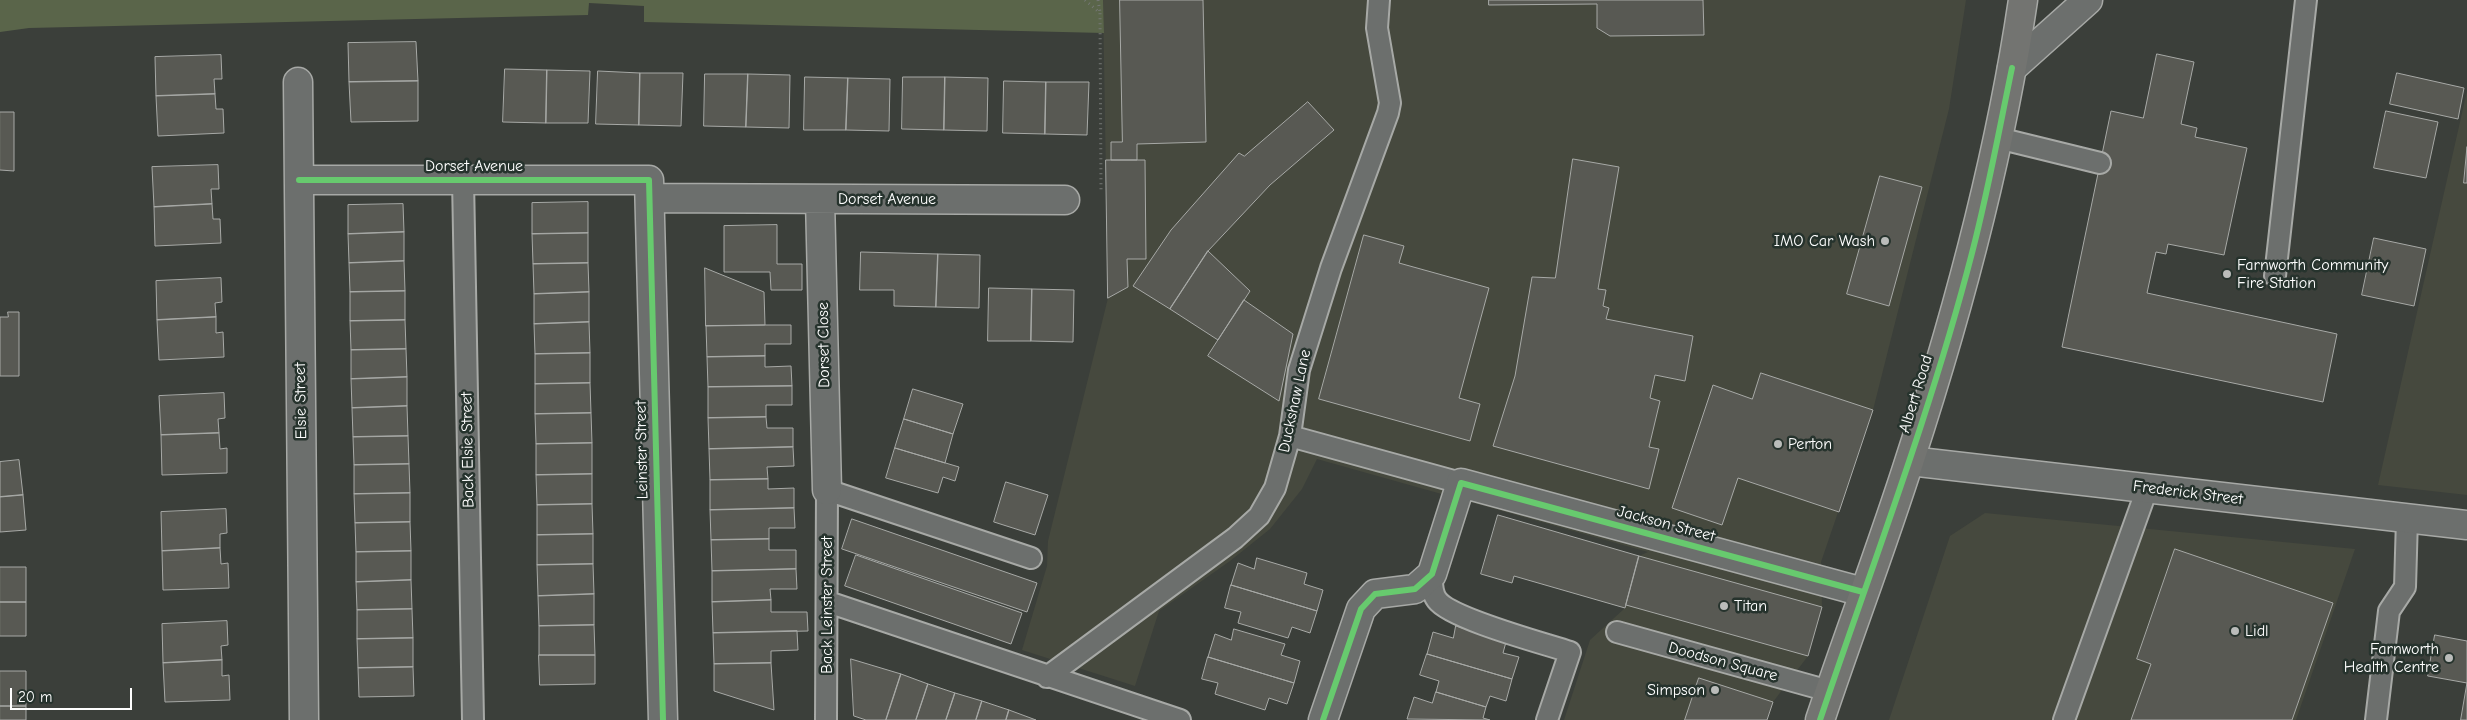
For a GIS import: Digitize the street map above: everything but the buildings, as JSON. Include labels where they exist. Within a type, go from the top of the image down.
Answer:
[{"type":"main road","name":"Albert Road","points":[[1820,720],[1910,461],[1972,252],[1998,138],[2023,0]]},
{"type":"street","points":[[2012,68],[2088,0]]},
{"type":"street","name":"Elsie Street","points":[[298,82],[304,720]]},
{"type":"street","name":"Dorset Avenue","points":[[299,180],[463,179],[820,199],[1065,200]]},
{"type":"street","name":"Leinster Street","points":[[649,189],[663,720]]},
{"type":"street","name":"Dorset Close","points":[[820,199],[827,490]]},
{"type":"street","name":"Frederick Street","points":[[1910,461],[2467,525]]},
{"type":"street","points":[[1323,720],[1361,609],[1375,594],[1415,589],[1432,574],[1461,483]]},
{"type":"street","name":"Jackson Street","points":[[1461,483],[1863,592]]},
{"type":"lane","name":"Duckshaw Lane","points":[[1047,677],[1235,538],[1259,516],[1275,488],[1290,436],[1299,370],[1331,268],[1388,113],[1390,103],[1376,28],[1380,0]]},
{"type":"lane","points":[[2275,276],[2306,0]]},
{"type":"lane","points":[[1998,138],[2100,163]]},
{"type":"lane","name":"Back Elsie Street","points":[[463,179],[472,720]]},
{"type":"lane","name":"Jackson Street","points":[[1290,436],[1461,483]]},
{"type":"lane","points":[[2064,720],[2148,488]]},
{"type":"lane","points":[[827,490],[1031,558]]},
{"type":"lane","name":"Back Leinster Street","points":[[826,720],[827,490]]},
{"type":"lane","points":[[2376,720],[2389,611],[2406,586],[2407,518]]},
{"type":"lane","points":[[1432,574],[1433,591],[1437,601],[1455,614],[1570,652],[1548,720]]},
{"type":"lane","points":[[828,602],[1047,677],[1180,720]]},
{"type":"lane","name":"Doodson Square","points":[[1617,632],[1829,691]]},
{"type":"path","points":[[1086,0],[1100,13]]},
{"type":"path","points":[[1065,200],[1101,200],[1100,13],[1098,0]]},
{"type":"shaded area","points":[[1103,0],[1966,0],[1949,109],[1873,410],[1821,562],[1822,607],[1808,656],[1773,702],[1767,720],[1564,720],[1590,640],[1625,608],[1639,556],[1648,552],[1317,459],[1302,489],[1270,529],[1230,561],[1159,611],[1135,686],[1022,650],[1047,566],[1048,541],[1108,298]]},
{"type":"shaded area","points":[[2467,91],[2467,495],[2378,485]]},
{"type":"shaded area","points":[[1985,513],[2355,549],[2296,720],[1889,720],[1950,536]]},
{"type":"green space","points":[[0,0],[1103,0],[1104,33],[644,22],[644,6],[589,3],[588,15],[29,28],[0,32]]},
{"type":"cycle path","points":[[1820,720],[1920,430],[1956,312],[1983,207],[2012,68]]},
{"type":"cycle path","points":[[299,180],[649,180],[663,720]]},
{"type":"cycle path","points":[[1323,720],[1361,609],[1375,594],[1415,589],[1432,574],[1461,483],[1863,592]]},
{"type":"place","name":"IMO Car Wash","points":[[1885,241]]},
{"type":"place","name":"Farnworth Community Fire Station","points":[[2227,274]]},
{"type":"place","name":"Perton","points":[[1778,444]]},
{"type":"place","name":"Titan","points":[[1724,606]]},
{"type":"place","name":"Lidl","points":[[2235,631]]},
{"type":"place","name":"Farnworth Health Centre","points":[[2449,658]]},
{"type":"place","name":"Simpson","points":[[1715,690]]}]
